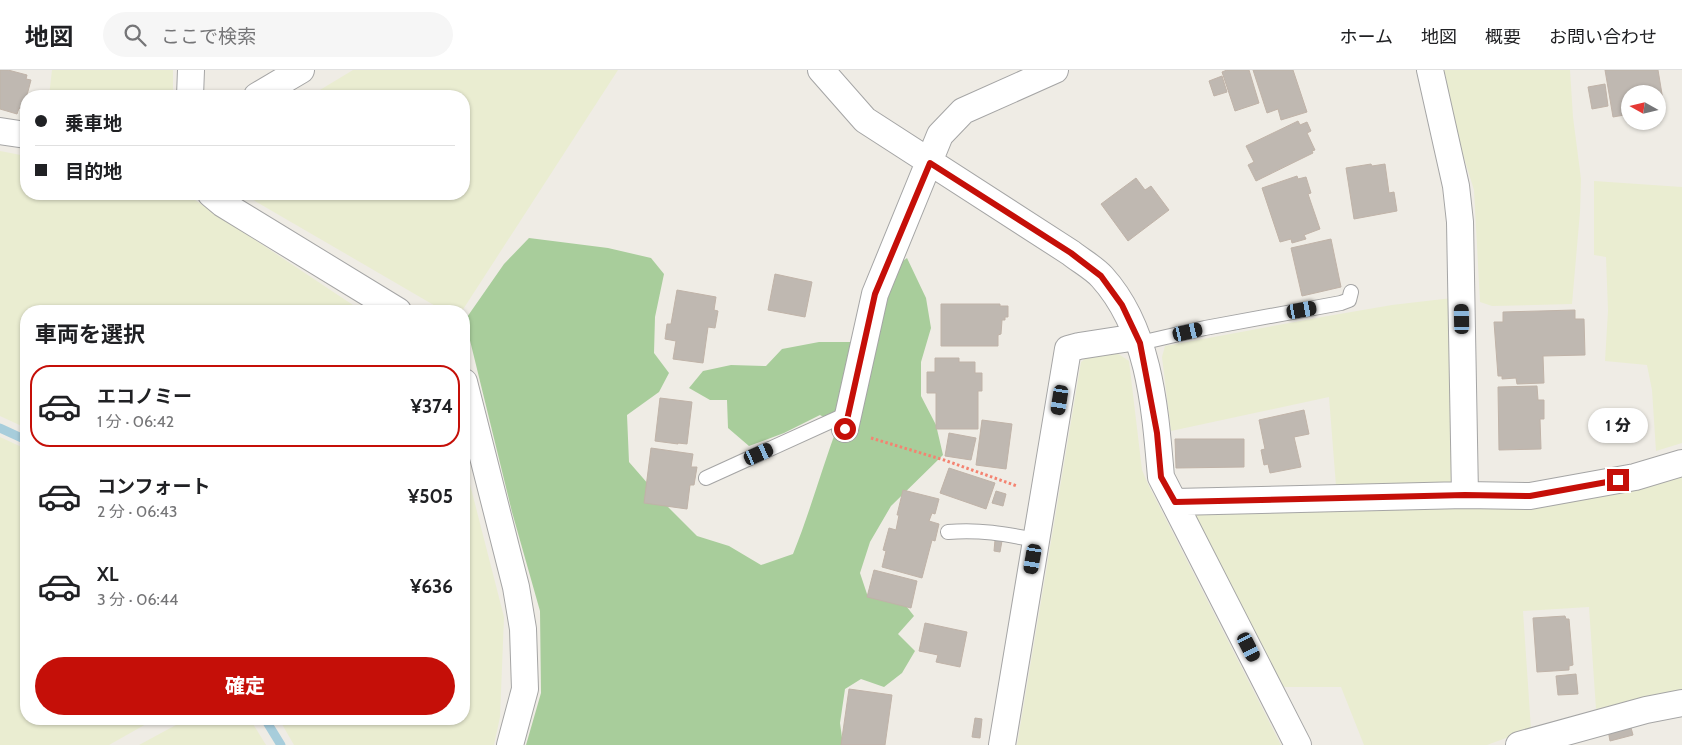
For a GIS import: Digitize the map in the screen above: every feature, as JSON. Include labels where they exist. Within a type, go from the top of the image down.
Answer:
[{"type":"street","points":[[190,90],[191,70]]},
{"type":"street","points":[[266,90],[301,70]]},
{"type":"street","points":[[821,70],[865,120],[1071,253],[1101,276],[1122,305],[1139,340],[1157,433],[1161,477],[1298,745]]},
{"type":"street","points":[[847,421],[875,294],[940,135],[963,112],[1055,70]]},
{"type":"street","points":[[1430,70],[1456,186],[1460,222],[1465,495]]},
{"type":"street","points":[[0,131],[20,134]]},
{"type":"street","points":[[218,200],[388,305]]},
{"type":"street","points":[[1002,745],[1068,350],[1079,346],[1139,340]]},
{"type":"street","points":[[470,406],[516,588],[523,629],[525,689],[510,745]]},
{"type":"street","points":[[1175,502],[1465,495],[1530,496],[1635,477],[1682,463]]},
{"type":"street","points":[[1519,745],[1646,710],[1682,703]]},
{"type":"lane","points":[[1139,340],[1342,303],[1349,300],[1351,292]]},
{"type":"lane","points":[[706,478],[847,421]]},
{"type":"lane","points":[[948,532],[969,530],[991,532],[1036,540]]},
{"type":"path","points":[[847,421],[944,460],[1044,496]]},
{"type":"green space","points":[[52,70],[173,70],[173,90],[50,90]]},
{"type":"green space","points":[[353,70],[618,70],[466,305],[434,305],[253,200],[470,200],[470,90],[320,90]]},
{"type":"green space","points":[[1444,70],[1570,70],[1573,117],[1581,179],[1572,304],[1492,306],[1480,302],[1474,190],[1460,145]]},
{"type":"green space","points":[[0,151],[20,155],[20,200],[195,200],[353,305],[20,305],[20,425],[0,416]]},
{"type":"green space","points":[[1594,181],[1682,187],[1682,443],[1656,451],[1652,390],[1647,365],[1605,361],[1608,311],[1606,257],[1594,255]]},
{"type":"green space","points":[[529,238],[608,248],[651,258],[664,274],[655,317],[654,353],[669,373],[659,392],[627,415],[629,462],[669,508],[697,536],[729,546],[761,565],[793,554],[838,425],[820,415],[784,433],[749,446],[728,428],[727,400],[710,400],[689,388],[703,371],[731,365],[766,366],[782,349],[819,342],[868,342],[896,266],[907,258],[926,298],[931,328],[921,362],[921,396],[936,425],[943,455],[891,506],[870,542],[860,573],[868,597],[899,597],[914,616],[898,634],[915,651],[902,673],[884,687],[861,679],[845,689],[840,723],[843,745],[526,745],[541,693],[540,611],[512,512],[470,340],[470,313],[504,264]]},
{"type":"green space","points":[[1452,298],[1459,472],[1448,485],[1336,486],[1329,397],[1171,431],[1162,357],[1165,346],[1392,305]]},
{"type":"green space","points":[[1117,353],[1129,361],[1142,470],[1281,745],[1017,745],[1081,362],[1086,358]]},
{"type":"green space","points":[[0,437],[20,446],[20,725],[144,725],[109,745],[0,745]]},
{"type":"green space","points":[[1682,470],[1682,689],[1596,709],[1589,607],[1523,611],[1531,729],[1487,745],[1364,745],[1341,687],[1279,687],[1196,522],[1196,512],[1274,508]]},
{"type":"green space","points":[[470,484],[504,617],[500,717],[494,745],[294,745],[282,725],[470,725]]},
{"type":"green space","points":[[176,725],[254,725],[266,745],[139,745]]},
{"type":"building","points":[[0,70],[27,75],[26,79],[31,80],[28,90],[20,90],[20,108],[17,114],[0,109]]},
{"type":"building","points":[[1227,70],[1249,70],[1259,103],[1235,111],[1222,72]]},
{"type":"building","points":[[1253,70],[1293,70],[1307,112],[1281,120],[1278,109],[1267,113]]},
{"type":"building","points":[[1605,70],[1658,70],[1660,85],[1621,85],[1621,116],[1613,117]]},
{"type":"building","points":[[1222,76],[1227,92],[1214,96],[1209,81]]},
{"type":"building","points":[[1605,84],[1608,106],[1592,109],[1588,87]]},
{"type":"building","points":[[1298,121],[1300,125],[1307,122],[1311,131],[1307,133],[1315,150],[1312,151],[1313,153],[1256,181],[1248,165],[1254,162],[1246,146]]},
{"type":"building","points":[[1371,164],[1372,166],[1385,164],[1389,193],[1394,192],[1397,211],[1354,219],[1346,168]]},
{"type":"building","points":[[1297,176],[1298,179],[1306,177],[1311,193],[1308,194],[1320,229],[1304,235],[1306,239],[1292,243],[1291,239],[1280,242],[1262,188]]},
{"type":"building","points":[[1136,178],[1145,190],[1151,186],[1169,210],[1128,241],[1101,204]]},
{"type":"building","points":[[1331,239],[1341,287],[1302,296],[1291,248]]},
{"type":"building","points":[[775,274],[812,282],[805,317],[768,310]]},
{"type":"building","points":[[677,290],[716,297],[714,310],[718,311],[715,328],[708,327],[703,363],[673,359],[676,341],[665,339],[667,324],[671,324]]},
{"type":"building","points":[[941,304],[1000,304],[1000,306],[1008,306],[1008,317],[1002,320],[1001,334],[998,335],[998,346],[941,346]]},
{"type":"building","points":[[1575,310],[1575,319],[1584,319],[1585,355],[1543,356],[1544,383],[1517,384],[1516,378],[1502,379],[1502,376],[1498,376],[1494,322],[1503,322],[1503,312]]},
{"type":"building","points":[[935,358],[959,358],[959,362],[975,362],[975,373],[982,373],[982,391],[978,391],[978,429],[936,429],[936,393],[927,393],[927,372],[935,372]]},
{"type":"building","points":[[1537,386],[1538,400],[1544,400],[1544,419],[1540,419],[1541,449],[1499,450],[1498,387]]},
{"type":"building","points":[[660,398],[692,402],[687,444],[655,441]]},
{"type":"building","points":[[1304,410],[1309,434],[1294,437],[1301,467],[1270,473],[1268,464],[1264,465],[1261,450],[1265,449],[1259,420]]},
{"type":"building","points":[[982,420],[1012,424],[1006,469],[976,465]]},
{"type":"building","points":[[949,433],[976,438],[971,460],[945,456]]},
{"type":"building","points":[[1175,439],[1244,439],[1244,467],[1176,468]]},
{"type":"building","points":[[651,448],[693,454],[691,467],[697,467],[694,485],[690,485],[687,509],[644,503]]},
{"type":"building","points":[[949,468],[995,483],[986,509],[940,493]]},
{"type":"building","points":[[903,490],[939,499],[935,514],[932,513],[929,521],[939,524],[935,541],[932,540],[922,578],[882,567],[886,551],[883,550],[889,528],[896,530],[899,515],[897,515]]},
{"type":"building","points":[[996,491],[1006,494],[1003,506],[992,503]]},
{"type":"building","points":[[995,540],[1002,541],[1000,552],[994,551]]},
{"type":"building","points":[[874,570],[917,581],[911,608],[867,597]]},
{"type":"building","points":[[1565,616],[1566,619],[1569,619],[1573,665],[1569,666],[1569,670],[1537,672],[1533,618]]},
{"type":"building","points":[[925,623],[967,632],[960,667],[936,662],[938,655],[919,651]]},
{"type":"building","points":[[1576,674],[1578,694],[1558,695],[1556,676]]},
{"type":"building","points":[[849,689],[892,695],[885,745],[841,745]]},
{"type":"building","points":[[975,718],[982,719],[980,738],[972,737]]},
{"type":"building","points":[[1630,724],[1633,735],[1610,741],[1608,730]]},
{"type":"waterway","points":[[0,428],[20,437]]},
{"type":"waterway","points":[[269,725],[281,745]]},
{"type":"route","points":[[845,429],[875,294],[930,163],[1071,253],[1101,276],[1122,305],[1140,343],[1157,433],[1161,477],[1175,502],[1465,495],[1530,496],[1618,480]]}]
